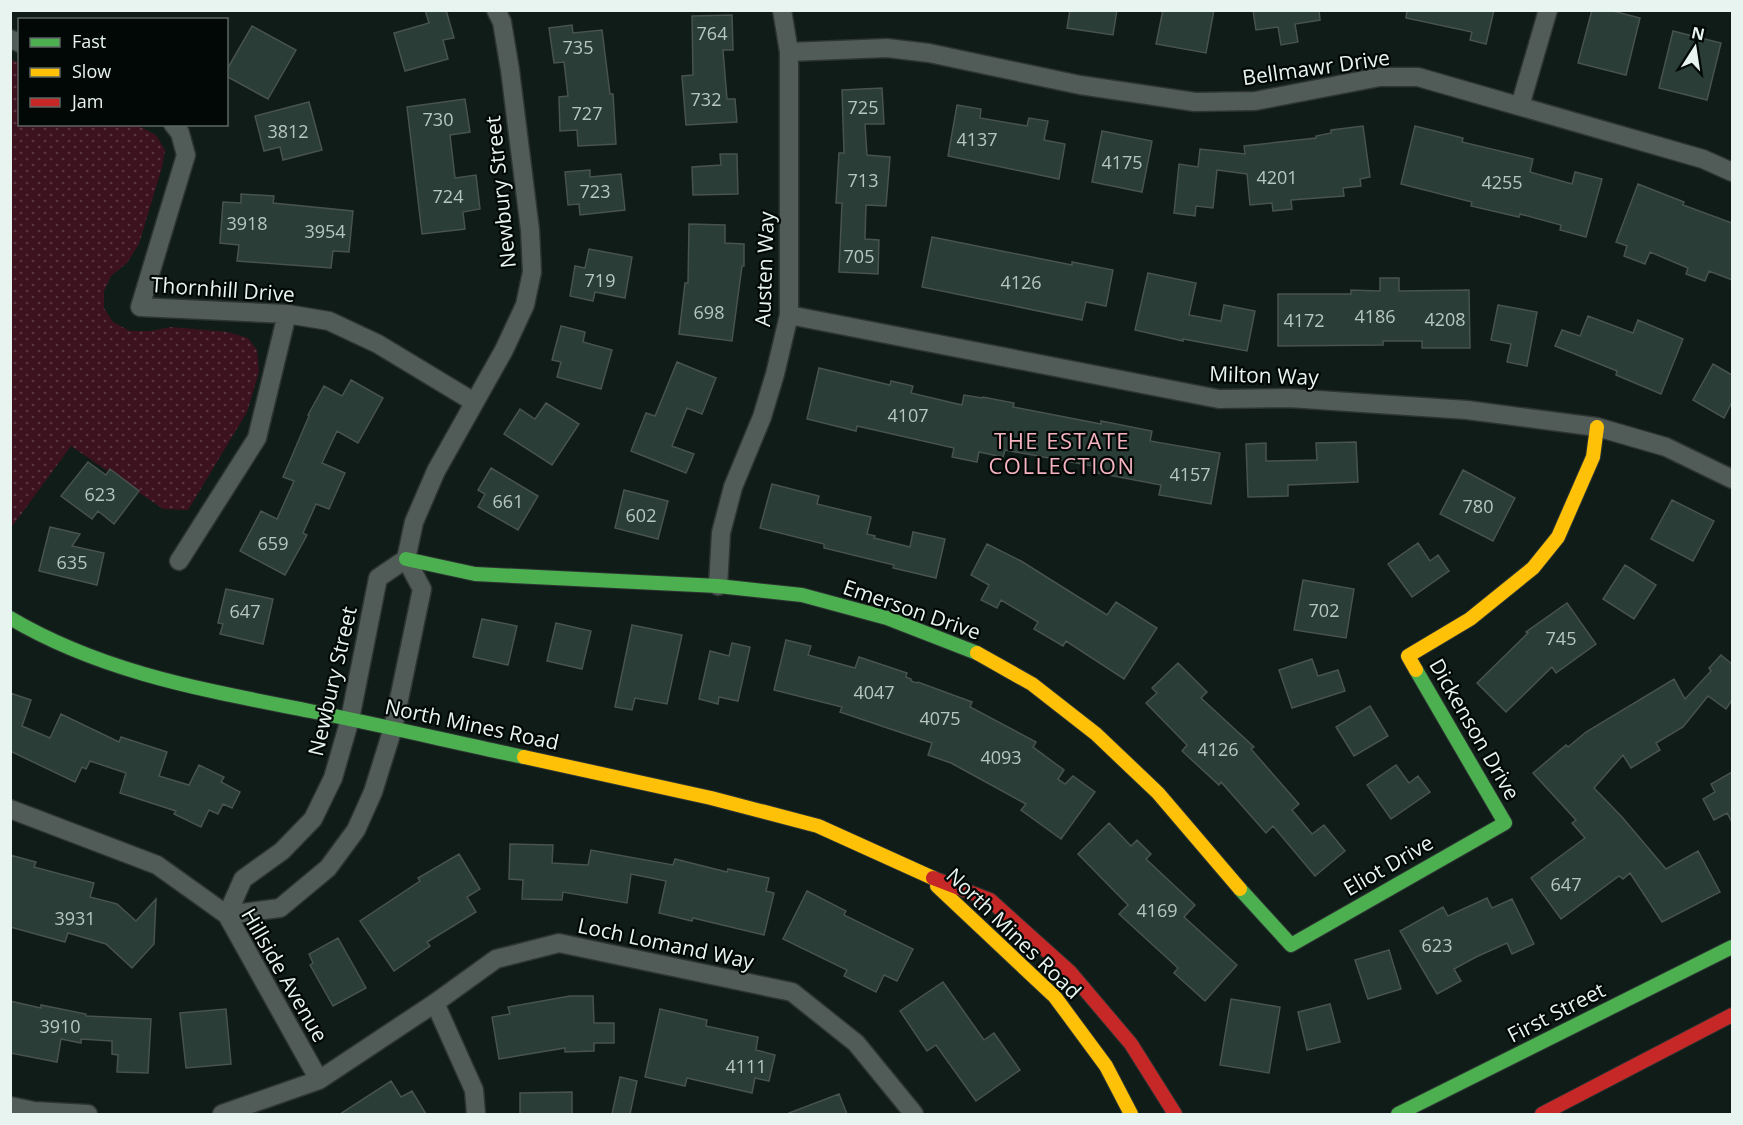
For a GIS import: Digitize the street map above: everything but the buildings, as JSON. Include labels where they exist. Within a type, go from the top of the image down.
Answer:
[{"type":"main road","name":"Dickenson Drive","points":[[1505,823],[1408,656],[1470,619],[1533,568],[1558,537],[1593,457],[1597,427]]},
{"type":"main road","name":"Emerson Drive","points":[[405,560],[475,574],[718,586],[802,595],[886,618],[968,648],[1032,684],[1096,734],[1158,793],[1199,843],[1291,945]]},
{"type":"main road","name":"North Mines Road","points":[[10,618],[39,635],[119,667],[182,685],[350,719],[711,798],[818,826],[924,875],[990,900],[1070,972],[1131,1044],[1174,1114]]},
{"type":"main road","name":"Eliot Drive","points":[[1291,945],[1505,823]]},
{"type":"main road","name":"North Mines Road","points":[[924,875],[1055,997],[1106,1066],[1131,1114]]},
{"type":"main road","name":"First Street","points":[[1398,1114],[1732,947]]},
{"type":"main road","points":[[1542,1114],[1732,1015]]},
{"type":"street","name":"Newbury Street","points":[[227,915],[243,879],[282,851],[313,819],[333,778],[350,719],[378,578],[405,560],[414,522],[436,471],[504,350],[525,305],[532,272],[530,230],[510,70],[502,22],[496,10]]},
{"type":"street","name":"Austen Way","points":[[718,586],[722,533],[733,487],[762,417],[789,315],[789,52],[782,10]]},
{"type":"street","points":[[1520,106],[1548,10]]},
{"type":"street","name":"Bellmawr Drive","points":[[789,52],[887,48],[929,53],[1080,85],[1195,102],[1255,101],[1380,77],[1418,77],[1703,159],[1732,172]]},
{"type":"street","name":"Thornhill Drive","points":[[175,126],[180,133],[186,155],[140,307],[287,314],[329,321],[378,344],[474,402]]},
{"type":"street","points":[[179,561],[257,438],[287,314]]},
{"type":"street","name":"Milton Way","points":[[789,315],[1219,399],[1301,399],[1467,410],[1597,427],[1666,447],[1732,479]]},
{"type":"street","points":[[227,915],[280,908],[328,868],[356,830],[373,792],[393,729],[422,588],[405,560]]},
{"type":"street","name":"Hillside Avenue","points":[[10,809],[157,865],[227,915],[319,1080]]},
{"type":"street","name":"Loch Lomand Way","points":[[222,1114],[319,1080],[435,1003],[496,959],[559,943],[792,992],[856,1043],[914,1114]]},
{"type":"street","points":[[435,1003],[474,1090],[477,1114]]},
{"type":"street","points":[[10,1106],[34,1111],[87,1114]]},
{"type":"shaded area","points":[[11,59],[18,62],[18,126],[139,126],[156,135],[165,150],[139,244],[127,263],[111,276],[104,291],[104,308],[113,322],[130,331],[151,331],[171,327],[228,332],[248,338],[257,350],[259,372],[247,412],[188,510],[163,509],[71,446],[11,528]]},
{"type":"traffic: fast","points":[[406,559],[475,574],[718,586],[802,595],[887,618],[977,653]]},
{"type":"traffic: fast","points":[[10,618],[81,653],[156,677],[193,687],[524,757]]},
{"type":"traffic: fast","points":[[1240,889],[1291,945],[1505,823],[1416,670]]},
{"type":"traffic: fast","points":[[1398,1114],[1732,947]]},
{"type":"traffic: slow","points":[[1416,670],[1408,656],[1470,619],[1533,568],[1558,537],[1593,457],[1597,427]]},
{"type":"traffic: slow","points":[[977,653],[1032,684],[1096,734],[1158,793],[1240,889]]},
{"type":"traffic: slow","points":[[524,757],[711,798],[818,826],[933,878]]},
{"type":"traffic: slow","points":[[937,886],[1055,997],[1106,1066],[1131,1114]]},
{"type":"traffic: jam","points":[[933,878],[990,900],[1070,972],[1131,1044],[1175,1114]]},
{"type":"traffic: jam","points":[[1542,1114],[1732,1015]]},
{"type":"district","name":"THE ESTATE COLLECTION","points":[[1062,452]]}]
